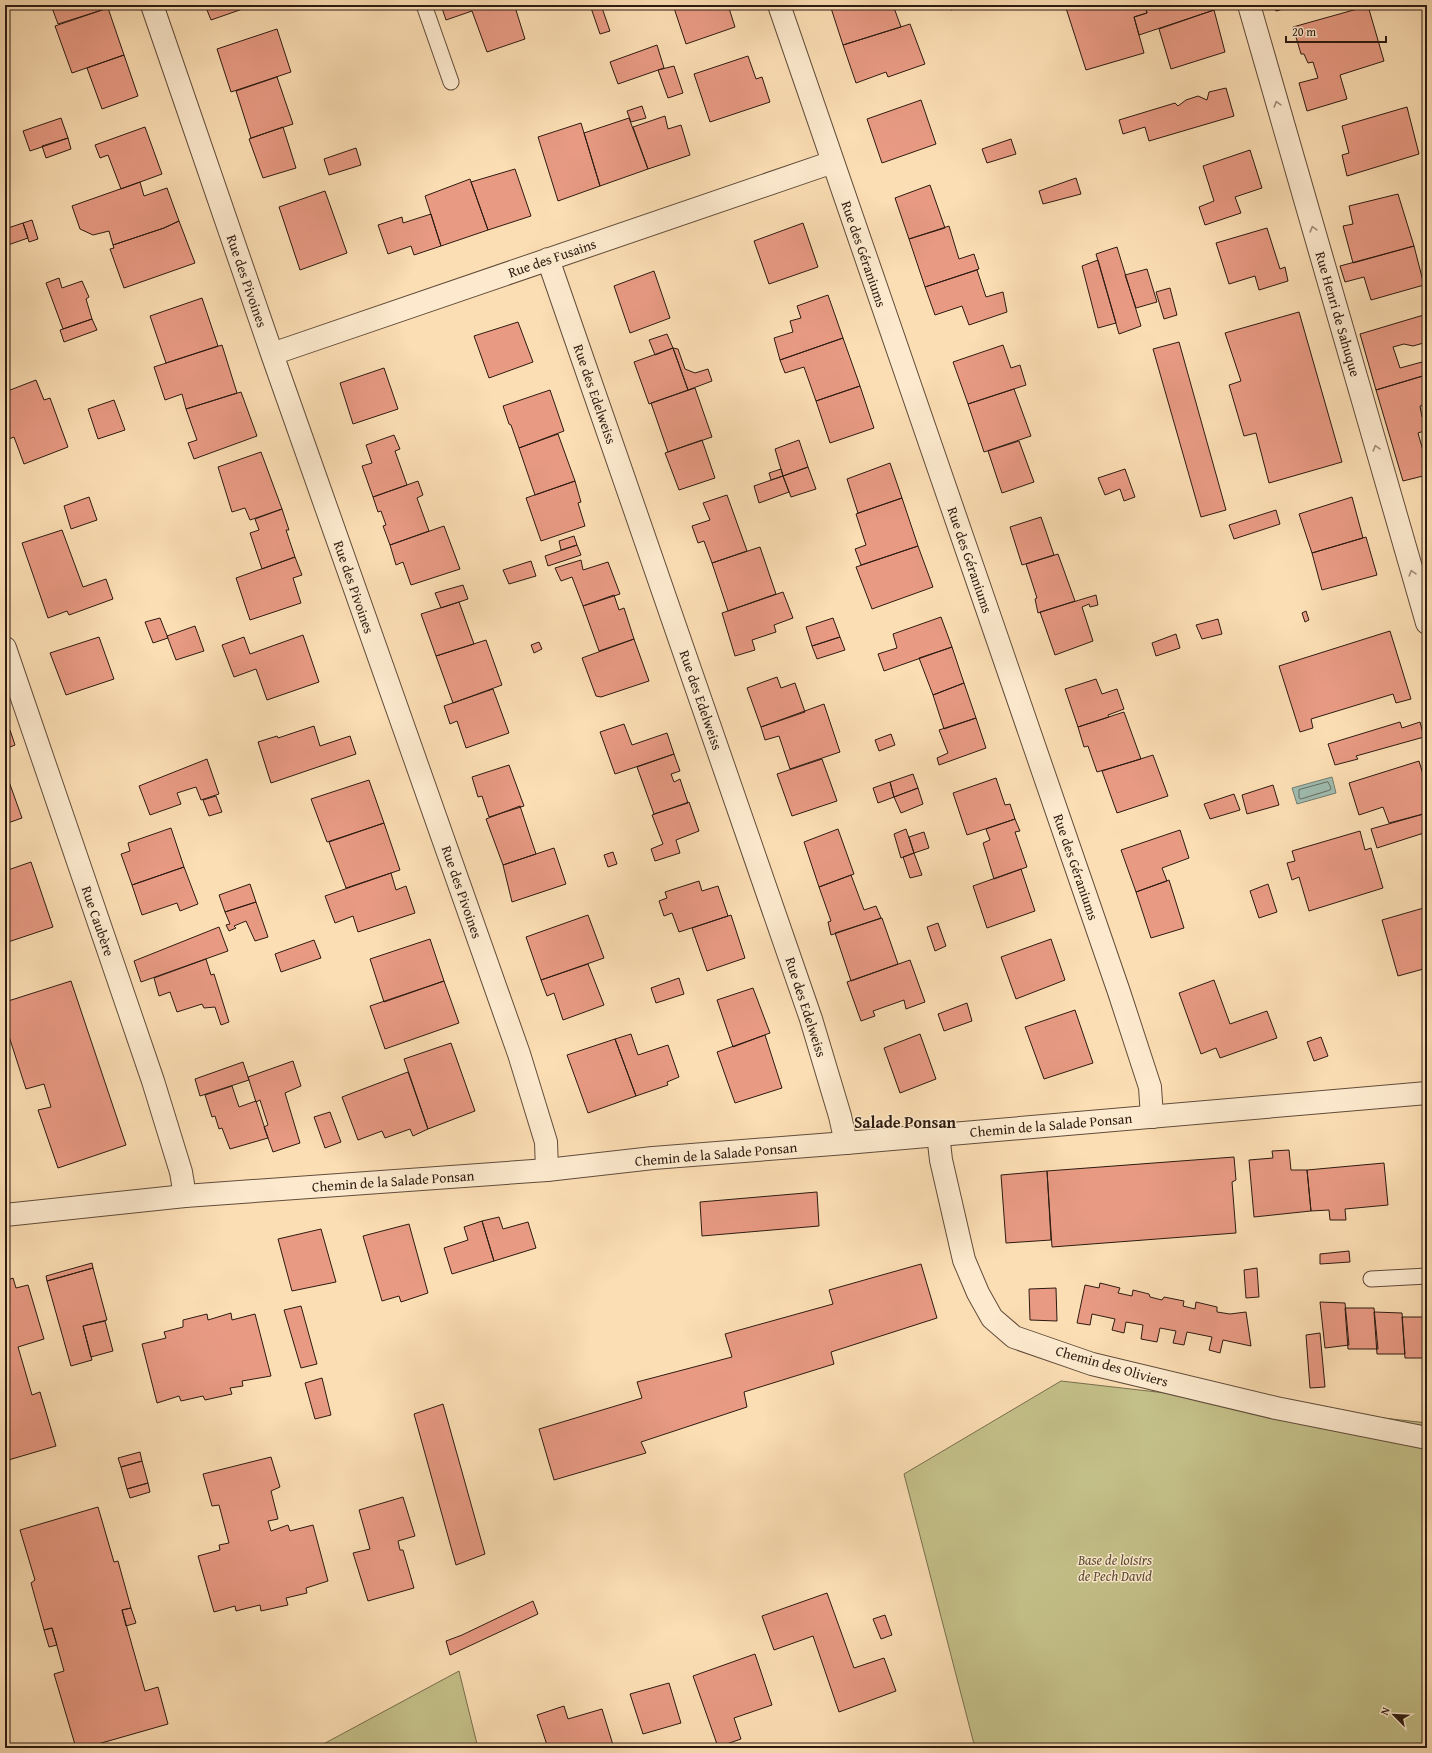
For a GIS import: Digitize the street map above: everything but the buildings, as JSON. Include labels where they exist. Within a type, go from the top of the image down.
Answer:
[{"type":"street","name":"Rue des Pivoines","points":[[152,5],[272,354],[519,1054],[546,1142],[547,1170]]},
{"type":"street","name":"Rue des Géraniums","points":[[779,5],[1119,992],[1150,1087],[1152,1117]]},
{"type":"street","name":"Rue Henri de Sahuque","points":[[1249,5],[1427,623]]},
{"type":"street","name":"Rue des Fusains","points":[[272,354],[833,162]]},
{"type":"street","name":"Rue des Edelweiss","points":[[548,259],[811,1019],[840,1116],[846,1143]]},
{"type":"street","name":"Rue Caubère","points":[[5,648],[153,1081],[181,1172],[185,1196]]},
{"type":"street","name":"Chemin de la Salade Ponsan","points":[[5,1215],[185,1196],[547,1170],[653,1158],[846,1143],[1427,1093]]},
{"type":"street","name":"Chemin des Oliviers","points":[[938,1134],[941,1160],[964,1260],[978,1293],[992,1318],[1014,1337],[1092,1364],[1276,1408],[1427,1438]]},
{"type":"lane","points":[[424,5],[451,82]]},
{"type":"lane","points":[[1371,1279],[1427,1276]]},
{"type":"green space","name":"Base de loisirs de Pech David","points":[[1061,1381],[1427,1423],[1427,1748],[975,1748],[904,1474]]},
{"type":"green space","points":[[459,1671],[478,1748],[316,1748]]},
{"type":"water","points":[[1332,777],[1336,793],[1297,804],[1292,788]]},
{"type":"district","name":"Salade Ponsan","points":[[905,1122]]}]
